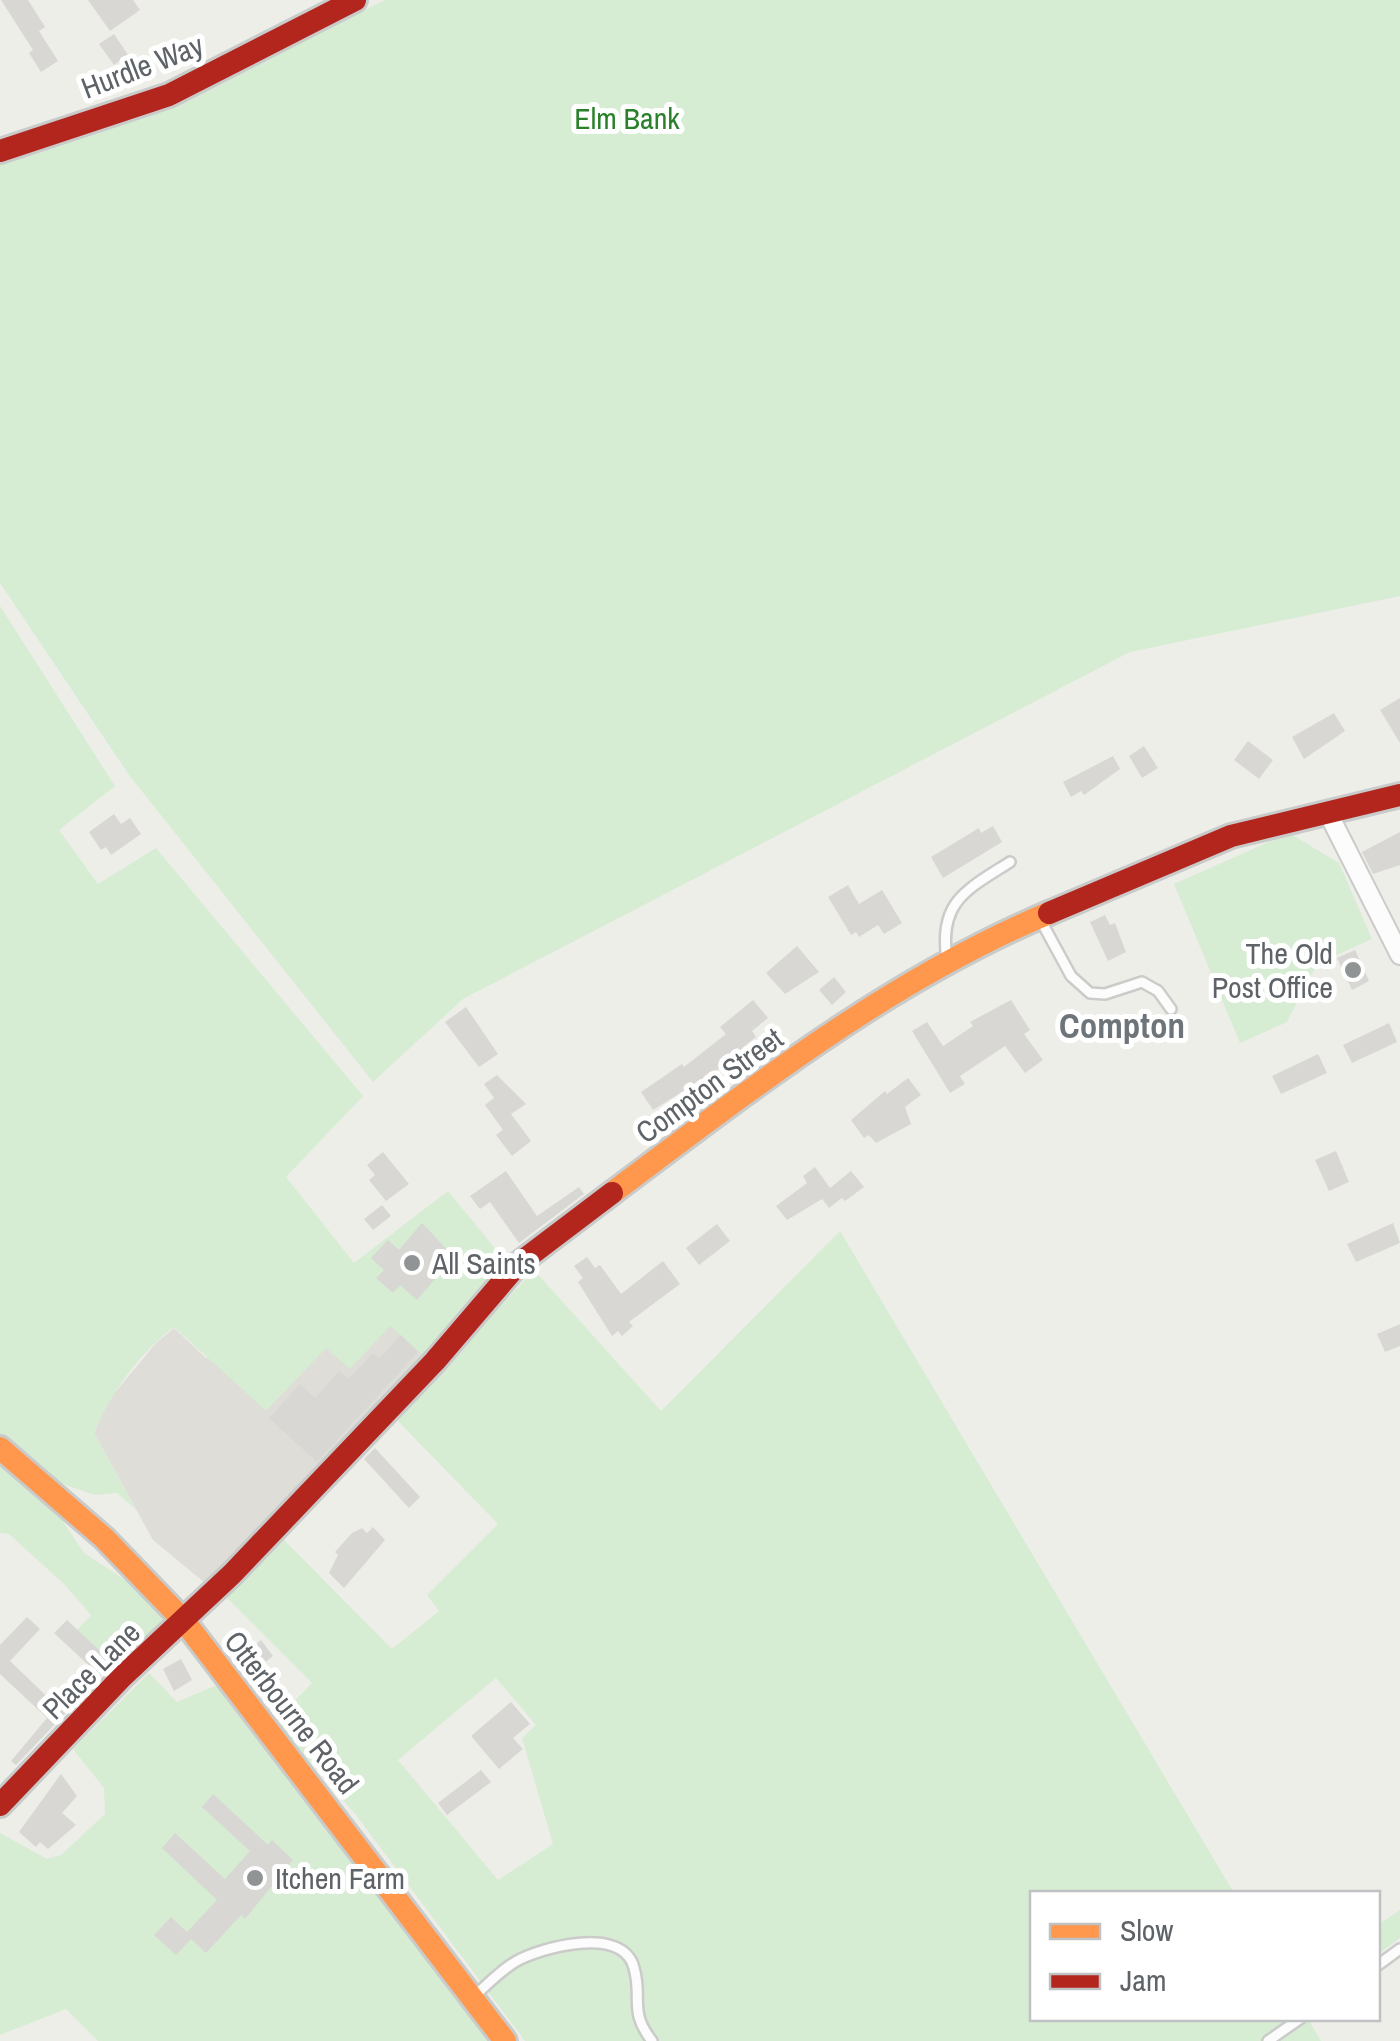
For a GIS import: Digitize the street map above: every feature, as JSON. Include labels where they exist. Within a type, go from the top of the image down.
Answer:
[{"type":"street","name":"Hurdle Way","points":[[0,151],[169,95],[354,0]]},
{"type":"street","name":"Compton Street","points":[[184,1621],[435,1361],[517,1265],[765,1078],[909,982],[1039,917],[1231,836],[1400,795]]},
{"type":"street","points":[[1328,812],[1400,955]]},
{"type":"street","name":"Otterbourne Road","points":[[0,1448],[104,1538],[184,1621],[505,2041]]},
{"type":"street","name":"Place Lane","points":[[0,1805],[122,1678],[184,1621]]},
{"type":"lane","points":[[948,962],[944,939],[948,913],[966,890],[1010,862]]},
{"type":"lane","points":[[1039,917],[1071,976],[1084,990],[1101,995],[1142,982],[1158,990],[1172,1009]]},
{"type":"lane","points":[[473,1997],[512,1963],[534,1952],[575,1944],[609,1946],[622,1950],[635,1970],[636,2017],[652,2041]]},
{"type":"lane","points":[[1268,2041],[1296,2021]]},
{"type":"shaded area","points":[[391,1325],[426,1358],[321,1473],[205,1583],[153,1540],[94,1433],[108,1401],[156,1343],[174,1328],[206,1358],[326,1347]]},
{"type":"green space","name":"Elm Bank","points":[[385,0],[1400,0],[1400,596],[1130,652],[463,999],[373,1082],[129,775],[0,583],[0,165],[173,103]]},
{"type":"green space","points":[[0,606],[115,786],[59,830],[98,884],[156,848],[363,1096],[286,1177],[354,1263],[448,1191],[508,1264],[426,1358],[390,1326],[350,1369],[326,1348],[266,1411],[174,1327],[149,1349],[118,1389],[94,1433],[136,1510],[117,1493],[94,1495],[55,1481],[36,1494],[62,1520],[84,1553],[139,1589],[158,1609],[166,1628],[119,1669],[77,1630],[91,1615],[64,1584],[9,1534],[0,1533]]},
{"type":"green space","points":[[1289,833],[1339,863],[1372,939],[1317,964],[1287,1022],[1240,1043],[1174,884]]},
{"type":"green space","points":[[840,1231],[1233,1891],[1030,1891],[1030,2021],[1309,2021],[1321,2041],[525,2041],[356,1815],[275,1721],[312,1683],[225,1596],[282,1538],[392,1649],[439,1611],[427,1595],[498,1524],[395,1418],[534,1270],[661,1411]],"holes":[[[496,1678],[536,1725],[522,1738],[553,1844],[498,1880],[398,1760]]]},
{"type":"green space","points":[[149,1673],[177,1702],[219,1684],[491,2041],[98,2041],[66,2009],[0,2035],[0,1833],[47,1859],[61,1855],[105,1814],[104,1788],[73,1749]]},
{"type":"green space","points":[[1400,1910],[1400,1938],[1380,1953],[1380,1924]]},
{"type":"building","points":[[1,0],[28,0],[45,27],[39,31],[58,61],[41,72],[29,53],[33,50]]},
{"type":"building","points":[[88,0],[133,0],[140,10],[110,31]]},
{"type":"building","points":[[114,34],[128,55],[114,65],[99,44]]},
{"type":"building","points":[[1400,698],[1400,743],[1380,710]]},
{"type":"building","points":[[1334,713],[1345,731],[1304,759],[1292,737]]},
{"type":"building","points":[[1248,741],[1273,760],[1259,779],[1234,760]]},
{"type":"building","points":[[1144,746],[1158,768],[1142,778],[1129,756]]},
{"type":"building","points":[[1113,756],[1120,769],[1084,795],[1081,791],[1071,797],[1063,782]]},
{"type":"building","points":[[114,814],[121,824],[130,818],[141,834],[111,855],[106,847],[101,850],[89,832]]},
{"type":"building","points":[[993,826],[1002,842],[943,878],[931,857],[979,828],[981,833]]},
{"type":"building","points":[[1400,832],[1400,865],[1373,874],[1362,852]]},
{"type":"building","points":[[848,885],[859,904],[882,890],[902,923],[884,934],[878,925],[859,937],[856,932],[851,935],[828,897]]},
{"type":"building","points":[[1105,915],[1110,925],[1115,923],[1126,952],[1108,961],[1090,922]]},
{"type":"building","points":[[797,946],[819,972],[785,994],[766,973]]},
{"type":"building","name":"The Old Post Office","points":[[1355,950],[1369,981],[1352,990],[1337,958]]},
{"type":"building","points":[[834,977],[846,992],[832,1005],[819,990]]},
{"type":"building","points":[[753,1000],[768,1018],[752,1031],[756,1037],[742,1048],[746,1052],[653,1110],[641,1092],[682,1064],[684,1067],[726,1034],[720,1027]]},
{"type":"building","points":[[1011,1000],[1030,1030],[1024,1034],[1043,1060],[1025,1073],[1005,1046],[960,1076],[965,1084],[950,1093],[912,1031],[927,1022],[943,1046],[973,1026],[970,1022]]},
{"type":"building","points":[[466,1007],[498,1054],[479,1067],[445,1022]]},
{"type":"building","points":[[1389,1023],[1397,1042],[1352,1063],[1343,1045]]},
{"type":"building","points":[[1318,1054],[1327,1073],[1281,1094],[1272,1076]]},
{"type":"building","points":[[497,1075],[526,1104],[511,1114],[531,1141],[512,1156],[496,1135],[503,1130],[485,1105],[494,1098],[484,1084]]},
{"type":"building","points":[[908,1078],[921,1095],[905,1107],[911,1124],[876,1143],[869,1135],[864,1138],[851,1120],[885,1091],[887,1094]]},
{"type":"building","points":[[1336,1151],[1349,1182],[1329,1191],[1315,1160]]},
{"type":"building","points":[[383,1152],[409,1184],[386,1201],[369,1180],[375,1175],[367,1165]]},
{"type":"building","points":[[815,1167],[830,1188],[851,1171],[864,1187],[829,1208],[822,1199],[787,1220],[776,1206],[807,1183],[803,1176]]},
{"type":"building","points":[[506,1171],[537,1216],[579,1187],[584,1194],[519,1243],[490,1202],[480,1209],[470,1196]]},
{"type":"building","points":[[382,1205],[391,1216],[373,1230],[364,1219]]},
{"type":"building","name":"All Saints","points":[[422,1223],[454,1257],[417,1300],[400,1285],[393,1293],[376,1278],[384,1270],[371,1258],[388,1240],[399,1250]]},
{"type":"building","points":[[1393,1223],[1400,1243],[1356,1262],[1347,1244]]},
{"type":"building","points":[[717,1224],[730,1241],[699,1265],[686,1248]]},
{"type":"building","points":[[587,1257],[595,1268],[600,1265],[621,1294],[663,1261],[680,1284],[629,1322],[633,1326],[622,1336],[618,1331],[612,1336],[578,1282],[583,1278],[574,1266]]},
{"type":"building","points":[[1400,1324],[1400,1346],[1385,1352],[1377,1334]]},
{"type":"building","points":[[401,1335],[418,1352],[317,1462],[269,1418],[300,1384],[315,1398],[339,1371],[348,1379],[373,1353],[379,1359]]},
{"type":"building","points":[[375,1448],[420,1497],[409,1508],[364,1459]]},
{"type":"building","points":[[373,1527],[385,1540],[344,1588],[329,1573],[338,1555],[335,1552],[352,1533],[362,1528],[367,1533]]},
{"type":"building","points":[[27,1617],[40,1629],[10,1661],[59,1708],[95,1671],[54,1633],[67,1620],[113,1663],[16,1765],[11,1761],[47,1718],[0,1674],[0,1645]]},
{"type":"building","points":[[261,1640],[273,1656],[255,1670],[259,1675],[251,1681],[235,1661]]},
{"type":"building","points":[[181,1659],[192,1680],[174,1691],[163,1669]]},
{"type":"building","points":[[511,1702],[530,1724],[513,1738],[523,1749],[499,1769],[471,1736]]},
{"type":"building","points":[[481,1770],[491,1782],[447,1815],[438,1803]]},
{"type":"building","points":[[61,1774],[77,1796],[62,1813],[76,1825],[48,1849],[40,1842],[36,1847],[19,1832]]},
{"type":"building","name":"Itchen Farm","points":[[213,1794],[268,1845],[272,1840],[293,1860],[245,1919],[241,1915],[206,1953],[191,1939],[176,1955],[154,1935],[171,1917],[187,1932],[217,1900],[162,1848],[175,1833],[225,1879],[250,1851],[202,1807]]},
{"type":"traffic: slow","points":[[612,1193],[769,1077],[877,1004],[990,940],[1049,913]]},
{"type":"traffic: slow","points":[[0,1448],[104,1538],[184,1621],[505,2041]]},
{"type":"traffic: jam","points":[[0,151],[169,95],[355,0]]},
{"type":"traffic: jam","points":[[1049,913],[1231,836],[1400,795]]},
{"type":"traffic: jam","points":[[0,1805],[122,1677],[232,1574],[435,1361],[517,1265],[612,1193]]},
{"type":"place","name":"The Old Post Office","points":[[1353,970]]},
{"type":"place","name":"All Saints","points":[[412,1263]]},
{"type":"place","name":"Itchen Farm","points":[[255,1878]]},
{"type":"district","name":"Compton","points":[[1122,1025]]}]
